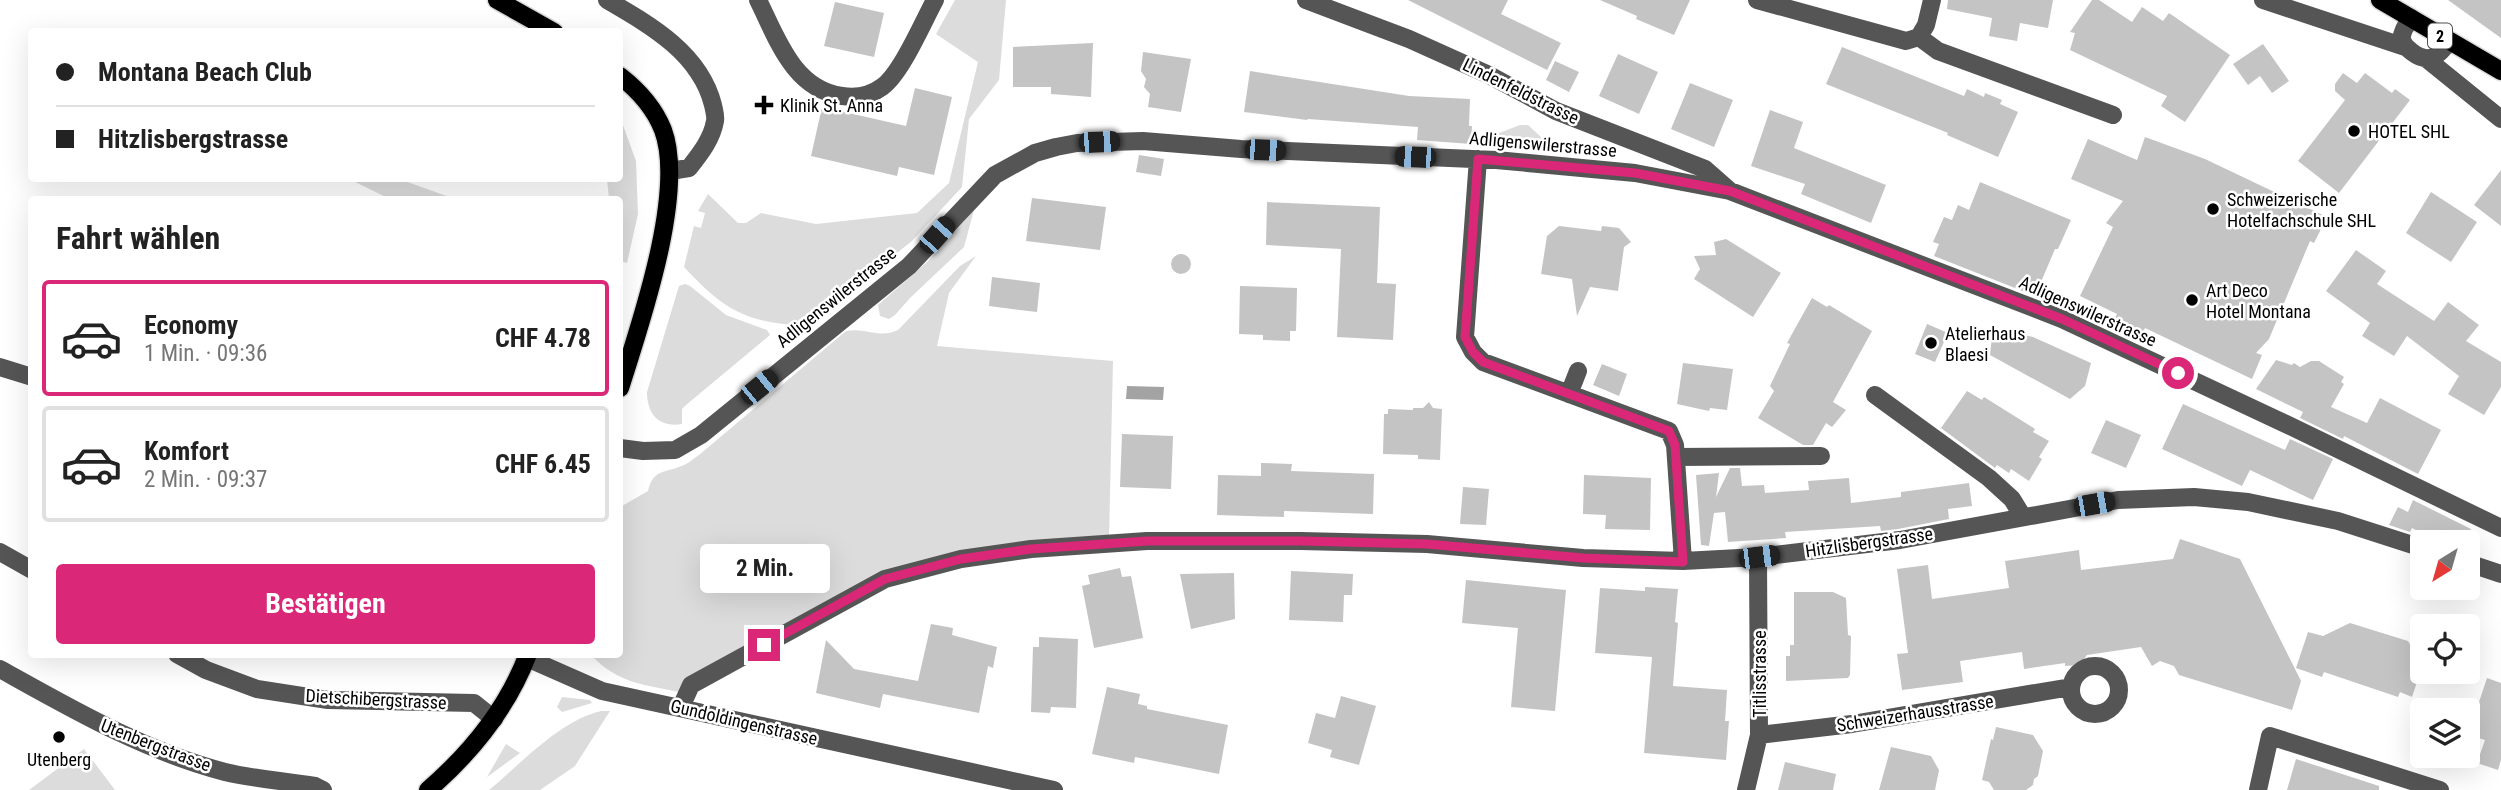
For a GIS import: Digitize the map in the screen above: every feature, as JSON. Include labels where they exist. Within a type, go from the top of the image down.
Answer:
[{"type":"main road","points":[[497,0],[547,28]]},
{"type":"main road","name":"2","points":[[2380,0],[2501,71]]},
{"type":"main road","points":[[623,78],[636,88],[652,109],[663,131],[670,171],[666,223],[623,377]]},
{"type":"main road","points":[[428,790],[473,747],[494,719],[508,698],[526,658]]},
{"type":"street","points":[[607,0],[649,25],[689,58],[708,87],[716,119],[706,145],[689,168],[670,171]]},
{"type":"street","points":[[758,0],[789,63],[809,83],[829,94],[858,98],[883,87],[898,69],[935,0]]},
{"type":"street","name":"Lindenfeldstrasse","points":[[1306,0],[1420,44],[1489,75],[1556,111],[1705,169],[1730,191]]},
{"type":"street","points":[[1757,0],[1906,41],[1919,37],[1926,25],[1932,0]]},
{"type":"street","points":[[2263,0],[2405,47],[2428,60],[2501,119]]},
{"type":"street","points":[[2405,47],[2403,32],[2411,18]]},
{"type":"street","points":[[1919,37],[1938,51],[2113,116]]},
{"type":"street","points":[[2428,60],[2441,53],[2449,41]]},
{"type":"street","name":"Adligenswilerstrasse","points":[[623,448],[675,450],[701,435],[909,266],[995,175],[1035,153],[1077,143],[1143,141],[1241,149],[1478,159],[1635,173],[1730,191],[2062,319],[2501,528]]},
{"type":"street","points":[[1478,159],[1465,337],[1473,352],[1483,362],[1669,431],[1675,445],[1683,562]]},
{"type":"street","points":[[0,367],[28,376]]},
{"type":"street","points":[[1569,394],[1578,372]]},
{"type":"street","points":[[1875,395],[1989,478],[2012,499],[2023,517]]},
{"type":"street","points":[[1676,457],[1821,456]]},
{"type":"street","name":"Hitzlisbergstrasse","points":[[681,708],[691,685],[885,579],[961,559],[1031,549],[1147,541],[1301,541],[1427,544],[1583,558],[1683,562],[1759,557],[1900,540],[2118,500],[2194,497],[2248,502],[2338,521],[2410,544]]},
{"type":"street","points":[[0,552],[28,568]]},
{"type":"street","name":"Titlisstrasse","points":[[1746,790],[1759,735],[1759,557]]},
{"type":"street","points":[[2480,567],[2501,574]]},
{"type":"street","name":"Dietschibergstrasse","points":[[184,658],[206,670],[257,689],[328,700],[474,703],[494,719]]},
{"type":"street","name":"Gundoldingenstrasse","points":[[531,658],[602,691],[1054,790]]},
{"type":"street","name":"Utenbergstrasse","points":[[2,673],[94,722],[165,752],[226,772],[315,786],[323,790]]},
{"type":"street","name":"Schweizerhausstrasse","points":[[1759,735],[1852,724],[2071,687]]},
{"type":"street","points":[[2258,790],[2270,736],[2440,790]]},
{"type":"street","points":[[966,772],[989,790]]},
{"type":"shaded area","points":[[955,0],[1006,0],[999,80],[969,119],[962,187],[912,241],[805,326],[751,317],[724,304],[684,267],[694,226],[701,228],[705,213],[698,211],[708,194],[738,223],[746,223],[761,213],[816,224],[917,213],[949,183],[978,62],[936,34]]},
{"type":"shaded area","points":[[623,125],[636,161],[638,214],[627,263],[623,262],[623,196],[609,196],[607,182],[623,182]]},
{"type":"shaded area","points":[[1520,125],[1528,125],[1541,137],[1541,144],[1534,148],[1508,145],[1504,140],[1499,140],[1499,133]]},
{"type":"shaded area","points":[[355,182],[407,182],[447,196],[384,196]]},
{"type":"shaded area","points":[[974,210],[964,247],[895,315],[889,319],[880,316],[878,305],[928,261]]},
{"type":"shaded area","points":[[976,256],[949,293],[937,346],[1113,361],[1109,539],[928,561],[684,693],[633,682],[612,672],[594,658],[623,658],[623,505],[648,491],[657,475],[686,464],[699,455],[846,331],[885,333],[898,330],[960,266]]},
{"type":"shaded area","points":[[685,284],[726,315],[767,330],[770,335],[686,405],[682,409],[682,424],[674,425],[656,418],[649,407],[647,392],[679,286]]},
{"type":"shaded area","points":[[1127,386],[1164,387],[1163,400],[1126,399]]},
{"type":"shaded area","points":[[562,697],[590,700],[592,703],[562,712],[557,707]]},
{"type":"shaded area","points":[[610,711],[575,766],[540,790],[489,790],[556,733],[585,716]]},
{"type":"shaded area","points":[[506,744],[520,753],[487,777]]},
{"type":"shaded area","points":[[84,749],[115,790],[29,790]]},
{"type":"building","points":[[1408,0],[1508,0],[1501,14],[1561,43],[1547,70]]},
{"type":"building","points":[[1600,0],[1690,0],[1674,35]]},
{"type":"building","points":[[1948,0],[2053,0],[2048,28],[2020,23],[2017,41],[1989,36],[1992,18],[1947,9]]},
{"type":"building","points":[[2092,0],[2099,0],[2132,22],[2142,7],[2163,21],[2169,13],[2230,55],[2185,122],[2161,106],[2167,96],[2070,50],[2075,33],[2070,32]]},
{"type":"building","points":[[2448,0],[2501,0],[2501,38]]},
{"type":"building","points":[[835,2],[884,13],[874,57],[824,46]]},
{"type":"building","points":[[1093,43],[1091,97],[1051,94],[1051,87],[1013,87],[1013,47]]},
{"type":"building","points":[[2263,44],[2289,81],[2272,93],[2260,76],[2248,85],[2233,64]]},
{"type":"building","points":[[1842,47],[1964,96],[1967,89],[1984,97],[1985,93],[2002,100],[2000,104],[2018,112],[1998,157],[1947,135],[1948,133],[1826,84]]},
{"type":"building","points":[[1143,52],[1191,59],[1181,112],[1148,107],[1150,94],[1144,87],[1146,79],[1141,71]]},
{"type":"building","points":[[1618,54],[1658,72],[1639,114],[1599,96]]},
{"type":"building","points":[[1555,61],[1579,72],[1569,92],[1546,80]]},
{"type":"building","points":[[1250,71],[1409,96],[1470,99],[1471,144],[1417,140],[1418,127],[1307,120],[1244,112]]},
{"type":"building","name":"HOTEL SHL","points":[[2343,73],[2357,83],[2365,73],[2392,93],[2395,89],[2410,100],[2339,193],[2298,161],[2345,100],[2335,91],[2335,84]]},
{"type":"building","points":[[1690,83],[1733,100],[1714,147],[1671,129]]},
{"type":"building","points":[[915,88],[952,97],[934,175],[899,167],[897,176],[811,156],[822,107],[906,126]]},
{"type":"building","points":[[1770,110],[1803,122],[1794,148],[1886,185],[1871,223],[1801,194],[1805,184],[1751,166]]},
{"type":"building","points":[[2145,137],[2205,159],[2327,217],[2314,243],[2310,241],[2269,339],[2256,353],[2262,355],[2252,379],[2145,328],[2141,337],[2112,324],[2117,314],[2080,296],[2113,227],[2106,223],[2123,201],[2071,179],[2088,139],[2137,160]]},
{"type":"building","points":[[1139,155],[1164,159],[1161,176],[1136,172]]},
{"type":"building","points":[[2501,170],[2501,226],[2474,205]]},
{"type":"building","points":[[1980,182],[2071,220],[2035,296],[1934,256],[1939,244],[1933,242],[1944,217],[1952,220],[1958,205],[1969,210]]},
{"type":"building","points":[[2431,192],[2477,222],[2451,262],[2406,233]]},
{"type":"building","points":[[1032,198],[1106,207],[1100,250],[1026,241]]},
{"type":"building","points":[[1267,202],[1380,207],[1377,283],[1396,284],[1393,340],[1337,337],[1341,249],[1266,245]]},
{"type":"building","points":[[1559,226],[1601,231],[1602,226],[1619,228],[1631,242],[1624,247],[1618,291],[1590,287],[1577,316],[1572,279],[1541,274],[1547,236]]},
{"type":"building","points":[[1726,239],[1781,273],[1753,317],[1694,279],[1700,269],[1694,256],[1716,255],[1714,242]]},
{"type":"building","points":[[2356,250],[2386,271],[2377,284],[2434,321],[2448,302],[2479,325],[2466,341],[2501,362],[2501,387],[2484,415],[2448,394],[2459,376],[2407,336],[2394,356],[2362,336],[2370,323],[2326,291]]},
{"type":"building","points":[[1177,254],[1185,254],[1191,264],[1185,274],[1177,274],[1171,268],[1171,260]]},
{"type":"building","points":[[992,277],[1040,283],[1037,312],[989,306]]},
{"type":"building","points":[[1240,286],[1297,288],[1296,331],[1290,331],[1290,341],[1263,340],[1263,335],[1239,334]]},
{"type":"building","points":[[1812,298],[1872,331],[1833,402],[1846,410],[1832,427],[1826,423],[1813,445],[1803,445],[1758,418],[1774,391],[1770,386],[1790,344],[1787,343]]},
{"type":"building","name":"Atelierhaus Blaesi","points":[[1927,324],[1948,333],[1935,362],[1915,354]]},
{"type":"building","points":[[1993,328],[2033,337],[2091,363],[2085,386],[2070,399],[1990,355]]},
{"type":"building","points":[[2276,360],[2292,365],[2294,363],[2300,367],[2311,361],[2319,361],[2344,377],[2341,382],[2344,384],[2331,407],[2367,423],[2380,398],[2441,430],[2418,474],[2344,436],[2343,439],[2300,418],[2303,412],[2256,389]]},
{"type":"building","points":[[1683,363],[1733,369],[1727,410],[1710,408],[1709,411],[1677,404]]},
{"type":"building","points":[[1602,364],[1627,374],[1619,396],[1593,385]]},
{"type":"building","points":[[1967,391],[1982,400],[1984,397],[2049,441],[2029,481],[2011,469],[2009,473],[1997,465],[1995,468],[1941,428]]},
{"type":"building","points":[[1429,402],[1433,408],[1442,409],[1440,460],[1418,459],[1418,455],[1383,454],[1384,414],[1388,414],[1388,409],[1413,410],[1423,408]]},
{"type":"building","points":[[2183,404],[2285,450],[2290,439],[2333,459],[2313,500],[2250,470],[2242,486],[2162,449]]},
{"type":"building","points":[[2106,420],[2141,435],[2126,468],[2091,453]]},
{"type":"building","points":[[1122,434],[1173,436],[1171,489],[1120,487]]},
{"type":"building","points":[[1261,463],[1292,464],[1291,471],[1374,474],[1373,514],[1284,511],[1284,517],[1217,515],[1218,475],[1261,476]]},
{"type":"building","points":[[1730,468],[1740,468],[1742,486],[1764,485],[1765,493],[1809,490],[1808,481],[1849,478],[1851,503],[1901,497],[1901,492],[1969,483],[1972,506],[1948,509],[1949,519],[1898,529],[1881,531],[1880,526],[1785,532],[1786,538],[1728,542],[1725,512],[1714,513],[1709,546],[1701,545],[1696,475],[1719,473],[1716,497]]},
{"type":"building","points":[[1584,475],[1651,478],[1650,530],[1605,529],[1606,515],[1583,514]]},
{"type":"building","points":[[1463,487],[1489,489],[1486,525],[1460,524]]},
{"type":"building","points":[[2413,500],[2471,529],[2412,528],[2410,532],[2389,525],[2398,507],[2408,512]]},
{"type":"building","points":[[2180,539],[2240,559],[2301,681],[2292,710],[2179,675],[2174,666],[2160,661],[2152,666],[2141,647],[2087,655],[2080,665],[2065,666],[2065,663],[2024,669],[2022,652],[1960,661],[1963,682],[1902,690],[1897,654],[1908,653],[1897,569],[1928,565],[1932,599],[2009,588],[2005,561],[2079,550],[2081,570],[2173,559]]},
{"type":"building","points":[[1120,568],[1122,577],[1131,576],[1143,638],[1094,648],[1082,586],[1090,584],[1088,575]]},
{"type":"building","points":[[1291,571],[1353,574],[1352,595],[1344,595],[1343,622],[1289,620]]},
{"type":"building","points":[[1234,573],[1235,619],[1191,629],[1180,574]]},
{"type":"building","points":[[1466,580],[1566,590],[1555,711],[1511,707],[1518,628],[1462,623]]},
{"type":"building","points":[[1645,587],[1678,589],[1673,686],[1727,690],[1725,721],[1729,721],[1726,760],[1644,753],[1652,657],[1595,653],[1600,588],[1645,591]]},
{"type":"building","points":[[1794,592],[1833,592],[1846,598],[1848,635],[1851,636],[1848,678],[1786,681],[1786,656],[1790,656],[1790,645],[1794,645]]},
{"type":"building","points":[[2350,623],[2408,641],[2410,684],[2416,684],[2412,697],[2400,692],[2398,697],[2324,672],[2322,677],[2296,668],[2308,632],[2323,636]]},
{"type":"building","points":[[931,624],[953,628],[952,635],[997,647],[993,668],[988,666],[979,713],[883,694],[880,708],[816,693],[826,640],[854,669],[918,681]]},
{"type":"building","points":[[1039,637],[1078,639],[1076,708],[1051,707],[1050,713],[1031,712],[1033,647],[1039,647]]},
{"type":"building","points":[[2487,678],[2501,683],[2501,760],[2498,770],[2480,764],[2485,740],[2480,739],[2480,699]]},
{"type":"building","points":[[1107,687],[1140,694],[1138,704],[1147,706],[1147,709],[1228,725],[1219,774],[1135,757],[1134,763],[1092,754]]},
{"type":"building","points":[[1341,696],[1376,706],[1359,765],[1330,757],[1332,750],[1308,743],[1316,713],[1335,718]]},
{"type":"building","points":[[1996,727],[2033,735],[2043,751],[2038,776],[2026,790],[1994,790],[1989,782],[1982,780]]},
{"type":"building","points":[[1891,747],[1931,756],[1939,770],[1935,790],[1879,790]]},
{"type":"building","points":[[2296,759],[2379,786],[2379,790],[2287,790]]},
{"type":"building","points":[[1785,762],[1836,774],[1833,790],[1778,790]]},
{"type":"place","name":"Klinik St. Anna","points":[[764,105]]},
{"type":"place","name":"HOTEL SHL","points":[[2354,131]]},
{"type":"place","name":"Schweizerische Hotelfachschule SHL","points":[[2213,209]]},
{"type":"place","name":"Art Deco Hotel Montana","points":[[2192,300]]},
{"type":"place","name":"Atelierhaus Blaesi","points":[[1931,343]]},
{"type":"place","name":"Utenberg","points":[[59,737]]},
{"type":"route","points":[[764,645],[885,579],[961,559],[1031,549],[1147,541],[1301,541],[1427,544],[1583,558],[1683,562],[1675,445],[1669,431],[1483,362],[1473,352],[1465,337],[1478,159],[1635,173],[1730,191],[2062,319],[2178,373]]}]
